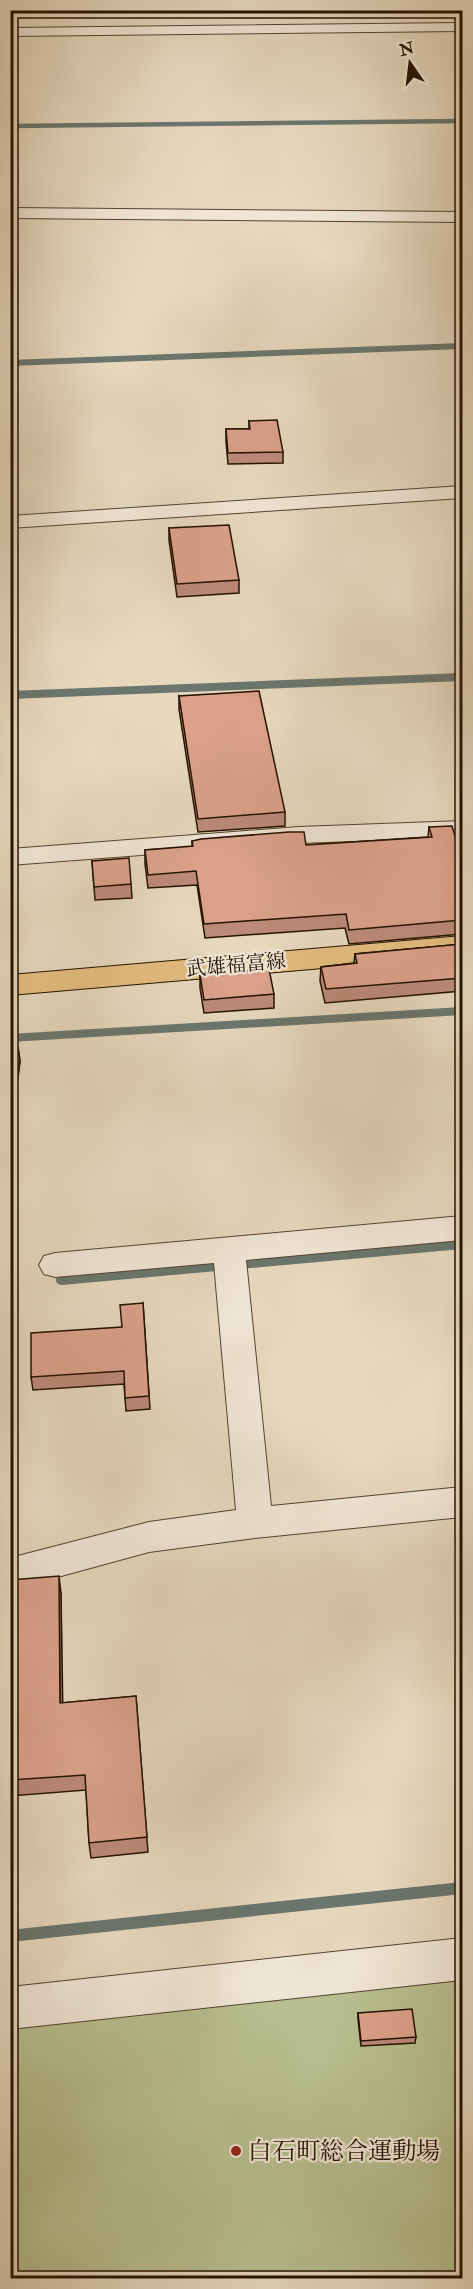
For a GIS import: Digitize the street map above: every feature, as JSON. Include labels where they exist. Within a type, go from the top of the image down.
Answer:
[{"type":"main road","name":"武雄福富線","points":[[10,985],[462,946]]},
{"type":"street","points":[[10,32],[462,27]]},
{"type":"street","points":[[10,213],[462,217]]},
{"type":"street","points":[[10,522],[462,492]]},
{"type":"street","points":[[10,857],[298,835],[462,829]]},
{"type":"street","points":[[55,1265],[230,1262],[462,1228]]},
{"type":"street","points":[[230,1262],[255,1523]]},
{"type":"street","points":[[10,1574],[149,1537],[255,1523],[462,1502]]},
{"type":"street","points":[[10,2008],[462,1959]]},
{"type":"green space","name":"白石町総合運動場","points":[[462,1976],[462,2278],[11,2278],[10,2023]]},
{"type":"building","points":[[277,420],[283,452],[228,453],[226,429],[250,429],[249,421]]},
{"type":"building","points":[[229,525],[239,580],[177,584],[169,528]]},
{"type":"building","points":[[259,691],[285,812],[198,819],[179,696]]},
{"type":"building","points":[[452,826],[457,843],[462,842],[462,920],[349,930],[346,914],[204,924],[196,871],[148,875],[145,850],[193,846],[192,841],[201,839],[289,832],[304,832],[306,845],[432,837],[429,827]]},
{"type":"building","points":[[129,858],[131,884],[94,887],[92,861]]},
{"type":"building","points":[[462,944],[462,978],[326,989],[321,967],[357,963],[355,954]]},
{"type":"building","points":[[269,969],[274,994],[204,1000],[200,974]]},
{"type":"building","points":[[10,1024],[13,1047],[18,1047],[14,1087],[10,1087]]},
{"type":"building","points":[[143,1303],[149,1396],[125,1398],[124,1371],[31,1377],[31,1333],[122,1327],[120,1305]]},
{"type":"building","points":[[59,1576],[60,1703],[136,1696],[147,1837],[89,1843],[85,1775],[10,1780],[10,1580]]},
{"type":"building","points":[[412,2009],[416,2037],[361,2041],[358,2013]]},
{"type":"waterway","points":[[10,126],[462,121]]},
{"type":"waterway","points":[[10,363],[462,346]]},
{"type":"waterway","points":[[10,695],[462,677]]},
{"type":"waterway","points":[[10,1038],[462,1011]]},
{"type":"waterway","points":[[61,1280],[462,1244]]},
{"type":"waterway","points":[[10,1936],[462,1888]]},
{"type":"place","name":"白石町総合運動場","points":[[236,2151]]}]
